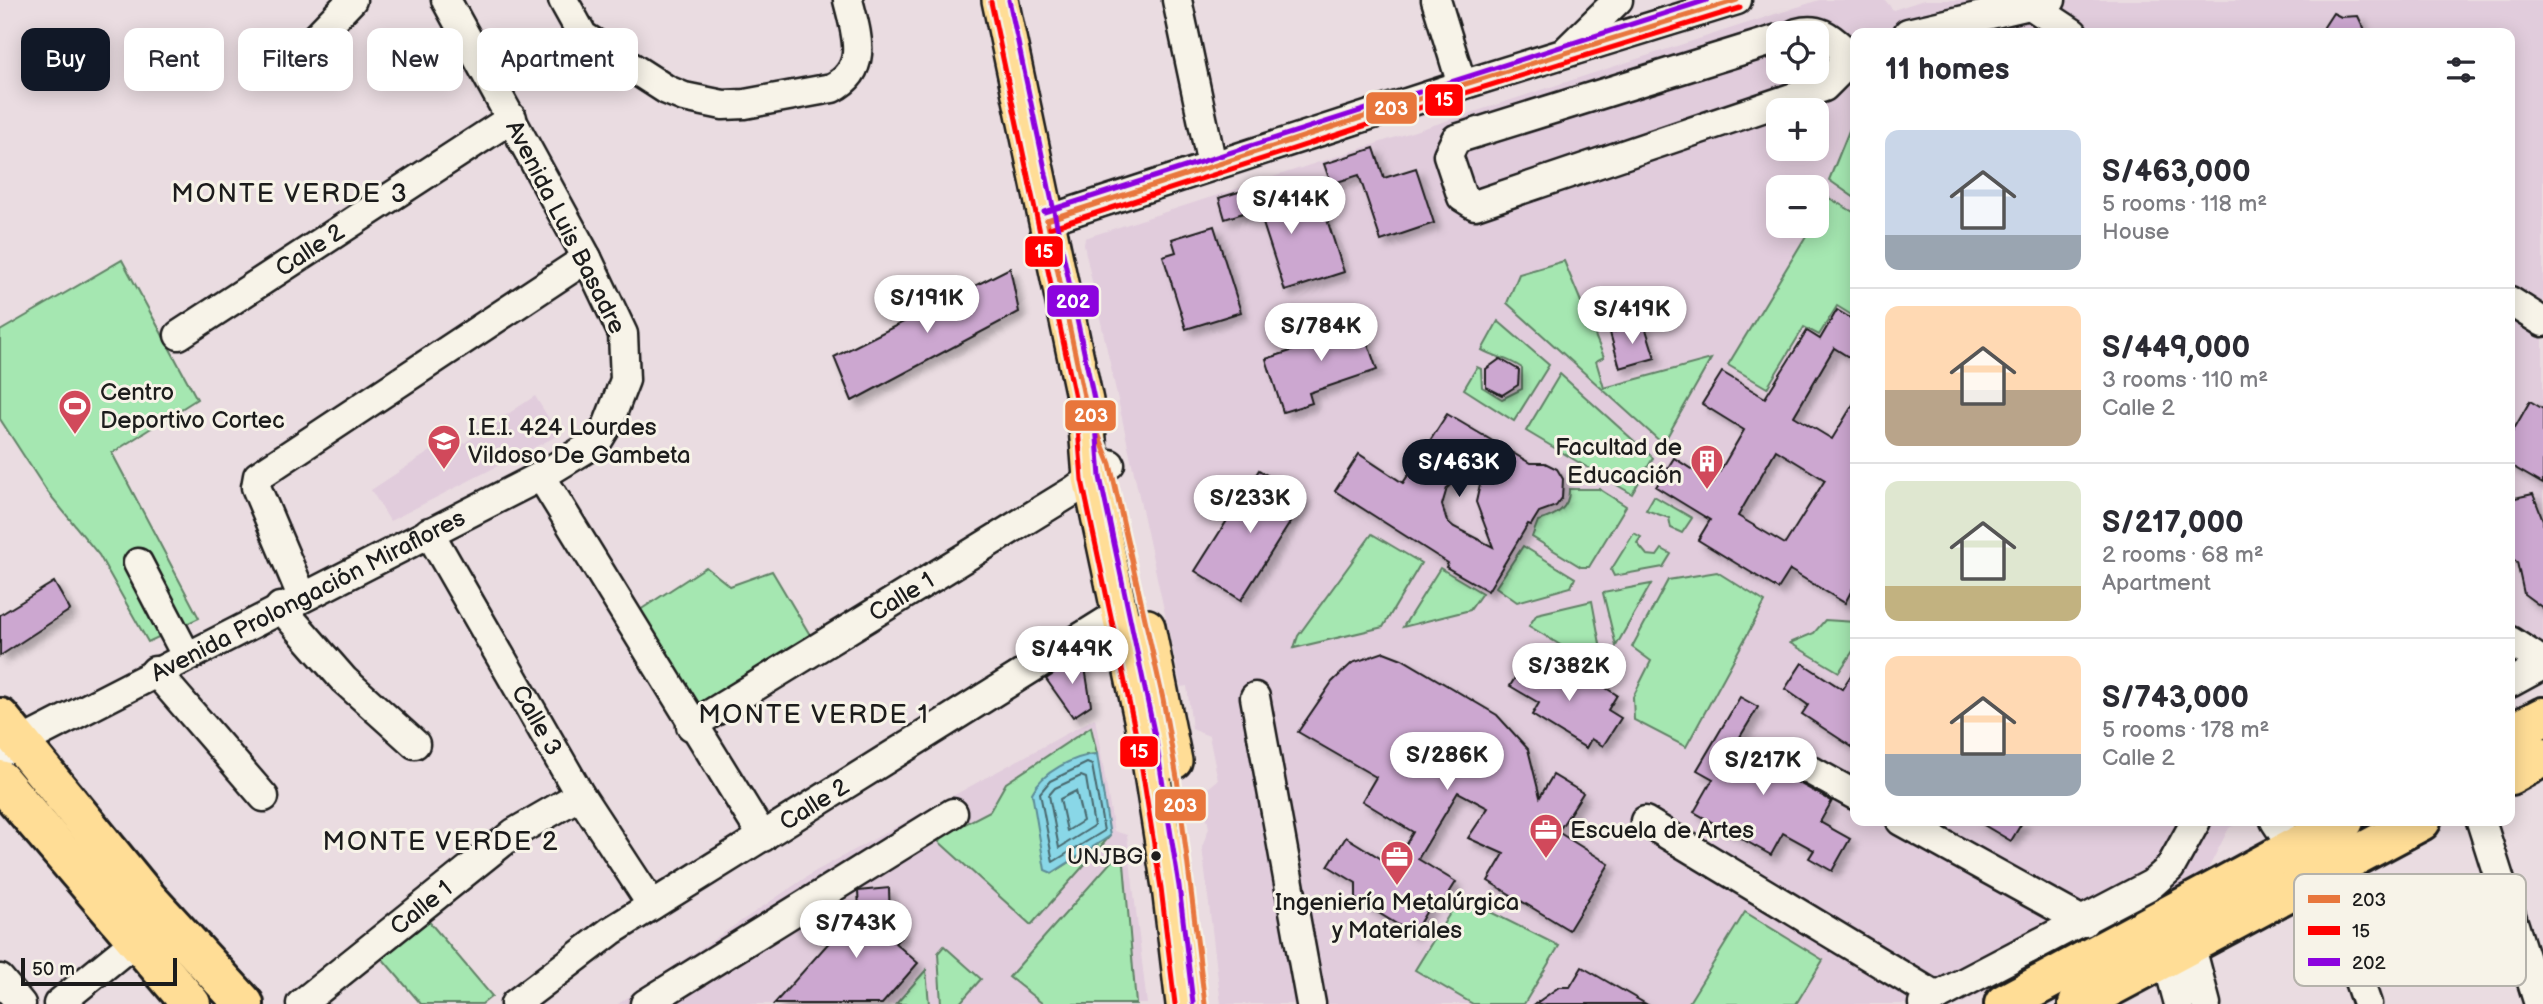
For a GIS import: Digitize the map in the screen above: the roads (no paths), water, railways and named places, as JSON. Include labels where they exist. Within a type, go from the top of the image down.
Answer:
[{"type":"highway","points":[[2515,731],[2543,717]]},
{"type":"highway","points":[[7,737],[147,898],[244,1004]]},
{"type":"highway","points":[[2515,772],[2543,757]]},
{"type":"highway","points":[[0,780],[191,1004]]},
{"type":"highway","points":[[2004,1004],[2335,826]]},
{"type":"highway","points":[[2078,1004],[2178,949],[2293,849],[2398,826]]},
{"type":"main road","points":[[1000,0],[1100,471],[1163,699],[1177,778],[1205,1004]]},
{"type":"main road","points":[[1100,471],[1120,613],[1151,768],[1184,1004]]},
{"type":"street","points":[[324,28],[352,0]]},
{"type":"street","name":"Avenida Luis Basadre","points":[[446,0],[587,258],[623,334],[625,380],[608,424]]},
{"type":"street","points":[[563,0],[583,36],[667,90],[702,102],[745,104],[832,88],[849,76],[859,51],[848,0]]},
{"type":"street","points":[[1177,0],[1212,165]]},
{"type":"street","points":[[1436,0],[1462,85]]},
{"type":"street","points":[[1564,53],[1618,0]]},
{"type":"street","points":[[1047,220],[1462,85],[1737,0]]},
{"type":"street","points":[[1925,28],[1998,6],[2042,3],[2068,28]]},
{"type":"street","points":[[1829,35],[1849,48],[1839,72],[1829,83]]},
{"type":"street","points":[[1766,43],[1456,139],[1448,155],[1462,197],[1475,205],[1828,84]]},
{"type":"street","name":"Calle 2","points":[[179,335],[512,118]]},
{"type":"street","points":[[415,744],[344,680],[291,601],[256,487],[258,476],[587,258]]},
{"type":"street","points":[[2515,304],[2543,322]]},
{"type":"street","name":"Avenida Prolongación Miraflores","points":[[7,737],[186,656],[541,476],[597,442],[608,424]]},
{"type":"street","name":"Calle 1","points":[[691,726],[1100,471]]},
{"type":"street","points":[[541,476],[691,726],[763,837]]},
{"type":"street","name":"Calle 3","points":[[429,532],[580,795],[652,905]]},
{"type":"street","points":[[138,563],[186,656]]},
{"type":"street","name":"Calle 2","points":[[515,1004],[611,931],[1120,613]]},
{"type":"street","points":[[2515,644],[2543,663],[2515,680]]},
{"type":"street","points":[[155,671],[264,796]]},
{"type":"street","points":[[1255,697],[1311,1004]]},
{"type":"street","points":[[1792,760],[1850,792]]},
{"type":"street","name":"Calle 1","points":[[301,1004],[514,832],[580,795]]},
{"type":"street","points":[[645,1004],[953,813]]},
{"type":"street","points":[[1645,821],[1930,1000],[2084,922],[2152,884],[2169,868],[2193,826]]},
{"type":"street","points":[[1910,826],[2084,922]]},
{"type":"street","points":[[2483,826],[2502,874]]},
{"type":"street","points":[[2293,849],[2310,874]]},
{"type":"street","points":[[2526,936],[2535,959],[2539,1004]]},
{"type":"street","points":[[58,1004],[138,939]]},
{"type":"street","points":[[2178,949],[2179,1004]]},
{"type":"street","points":[[2178,949],[2206,1004]]},
{"type":"street","points":[[0,979],[21,1004]]},
{"type":"street","points":[[2361,986],[2367,1004]]},
{"type":"water","points":[[1097,754],[1110,836],[1052,873],[1045,870],[1032,793],[1043,778],[1060,766]]},
{"type":"place","name":"Centro Deportivo Cortec","points":[[75,436]]},
{"type":"place","name":"I.E.I. 424 Lourdes Vildoso De Gambeta","points":[[444,471]]},
{"type":"place","name":"Facultad de Educación","points":[[1707,491]]},
{"type":"place","name":"UNJBG","points":[[1156,856]]},
{"type":"place","name":"Escuela de Artes","points":[[1546,860]]},
{"type":"place","name":"Ingeniería Metalúrgica y Materiales","points":[[1397,887]]},
{"type":"district","name":"MONTE VERDE 3","points":[[290,193]]},
{"type":"district","name":"MONTE VERDE 1","points":[[814,714]]},
{"type":"district","name":"MONTE VERDE 2","points":[[441,841]]}]
